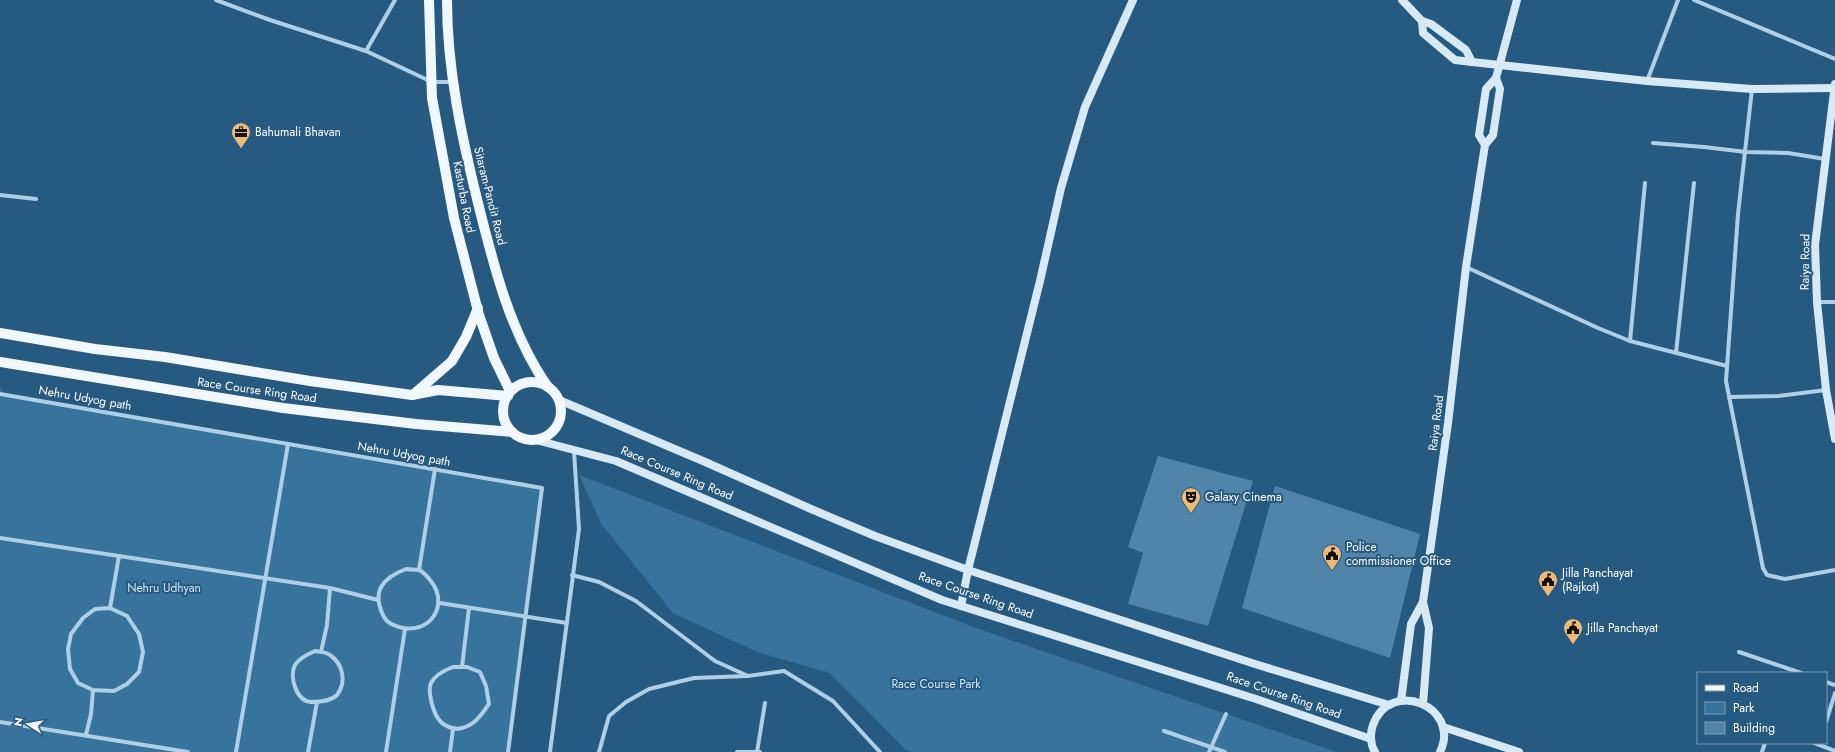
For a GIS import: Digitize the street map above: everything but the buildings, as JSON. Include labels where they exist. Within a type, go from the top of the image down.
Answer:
[{"type":"main road","name":"Kasturba Road","points":[[429,0],[432,98],[454,218],[478,308],[494,358],[509,394]]},
{"type":"main road","name":"Sitaram-Pandit Road","points":[[447,0],[452,82],[469,168],[486,236],[505,302],[540,375],[548,387]]},
{"type":"main road","points":[[412,395],[452,361],[466,337],[478,308]]},
{"type":"main road","name":"Race Course Ring Road","points":[[0,333],[95,349],[412,395],[438,390],[509,394]]},
{"type":"main road","name":"Race Course Ring Road","points":[[0,362],[283,408],[416,424],[512,432]]},
{"type":"main road","points":[[526,383],[538,383],[548,387],[557,395],[561,406],[561,418],[556,428],[548,436],[536,440],[521,438],[512,432],[504,418],[504,404],[509,394],[526,383]]},
{"type":"street","points":[[216,0],[226,2],[270,20],[366,51],[432,82],[452,82]]},
{"type":"street","points":[[366,51],[396,0]]},
{"type":"street","points":[[961,606],[968,570],[1038,288],[1061,188],[1085,107],[1133,0]]},
{"type":"street","points":[[1402,0],[1422,21],[1431,24],[1466,50],[1472,62]]},
{"type":"street","name":"Raiya Road","points":[[1485,145],[1480,135],[1486,89],[1496,78],[1517,0]]},
{"type":"street","points":[[1647,81],[1678,0]]},
{"type":"street","points":[[1694,0],[1835,59]]},
{"type":"street","points":[[1422,21],[1423,33],[1455,60],[1647,81],[1752,89],[1834,87]]},
{"type":"street","name":"Raiya Road","points":[[1401,701],[1411,624],[1423,602],[1448,423],[1466,267],[1485,145],[1493,135],[1500,89],[1496,78]]},
{"type":"street","name":"Raiya Road","points":[[1834,87],[1815,245],[1816,302],[1826,390],[1835,439]]},
{"type":"street","points":[[1752,89],[1738,214],[1726,381],[1763,568],[1767,575],[1785,579],[1835,570]]},
{"type":"street","points":[[1654,143],[1704,146],[1746,152],[1788,153],[1825,160]]},
{"type":"street","points":[[1630,340],[1645,183]]},
{"type":"street","points":[[1676,353],[1694,183]]},
{"type":"street","points":[[0,195],[36,199]]},
{"type":"street","points":[[1466,267],[1584,322],[1630,340],[1727,366]]},
{"type":"street","points":[[1816,302],[1835,302]]},
{"type":"street","points":[[1729,397],[1778,396],[1826,390]]},
{"type":"street","name":"Nehru Udyog path","points":[[0,394],[542,488],[508,752]]},
{"type":"street","name":"Race Course Ring Road","points":[[559,400],[703,460],[811,510],[875,536],[968,570],[1247,662],[1389,705]]},
{"type":"street","name":"Race Course Ring Road","points":[[536,440],[616,461],[942,600],[1256,699],[1371,739]]},
{"type":"street","points":[[236,752],[288,444]]},
{"type":"street","points":[[550,752],[579,529],[574,451]]},
{"type":"street","points":[[419,570],[435,469]]},
{"type":"street","points":[[0,538],[330,588],[378,600]]},
{"type":"street","points":[[110,608],[119,556]]},
{"type":"street","points":[[406,569],[419,570],[429,578],[436,587],[440,603],[436,613],[427,623],[416,629],[405,629],[393,625],[386,620],[380,610],[378,600],[383,582],[393,574],[406,569]]},
{"type":"street","points":[[572,575],[599,582],[636,601],[714,661],[748,676]]},
{"type":"street","points":[[321,652],[327,626],[330,588]]},
{"type":"street","points":[[1423,602],[1429,628],[1423,704]]},
{"type":"street","points":[[440,603],[567,623]]},
{"type":"street","points":[[110,608],[128,616],[139,634],[143,652],[139,672],[127,684],[114,691],[93,690],[78,683],[70,669],[68,649],[71,634],[83,618],[95,609],[110,608]]},
{"type":"street","points":[[462,667],[469,608]]},
{"type":"street","points":[[386,752],[405,629]]},
{"type":"street","points":[[315,651],[329,654],[340,665],[344,680],[336,696],[327,701],[317,702],[308,702],[300,697],[295,689],[293,677],[295,665],[304,656],[315,651]]},
{"type":"street","points":[[1739,652],[1798,672]]},
{"type":"street","points":[[467,666],[480,672],[486,686],[489,704],[474,723],[462,728],[453,729],[440,721],[430,699],[431,684],[441,672],[453,667],[467,666]]},
{"type":"street","points":[[599,752],[609,716],[626,702],[649,689],[694,678],[748,676],[784,671],[833,701],[880,752]]},
{"type":"street","points":[[86,735],[91,714],[93,690]]},
{"type":"street","points":[[1827,719],[1835,693]]},
{"type":"street","points":[[1374,752],[1371,739],[1375,719],[1381,711],[1389,705],[1401,701],[1414,700],[1436,713],[1443,727],[1444,738],[1440,752]]},
{"type":"street","points":[[308,752],[317,702]]},
{"type":"street","points":[[737,752],[758,752],[765,703]]},
{"type":"street","points":[[1209,752],[1226,714]]},
{"type":"street","points":[[0,722],[188,752]]},
{"type":"street","points":[[1443,727],[1518,752]]},
{"type":"street","points":[[450,752],[453,729]]},
{"type":"street","points":[[1164,731],[1225,752]]},
{"type":"street","points":[[1819,744],[1835,751]]},
{"type":"green space","name":"Nehru Udhyan","points":[[0,388],[2,388],[1,393],[542,488],[508,752],[0,752]]},
{"type":"green space","name":"Race Course Park","points":[[579,475],[976,628],[1337,752],[912,752],[906,750],[830,673],[757,652],[673,613],[602,525]]},
{"type":"place","name":"Bahumali Bhavan","points":[[241,149]]},
{"type":"place","name":"Galaxy Cinema","points":[[1191,514]]},
{"type":"place","name":"Police commissioner Office","points":[[1332,571]]},
{"type":"place","name":"Jilla Panchayat (Rajkot)","points":[[1548,597]]},
{"type":"place","name":"Jilla Panchayat","points":[[1573,645]]}]
